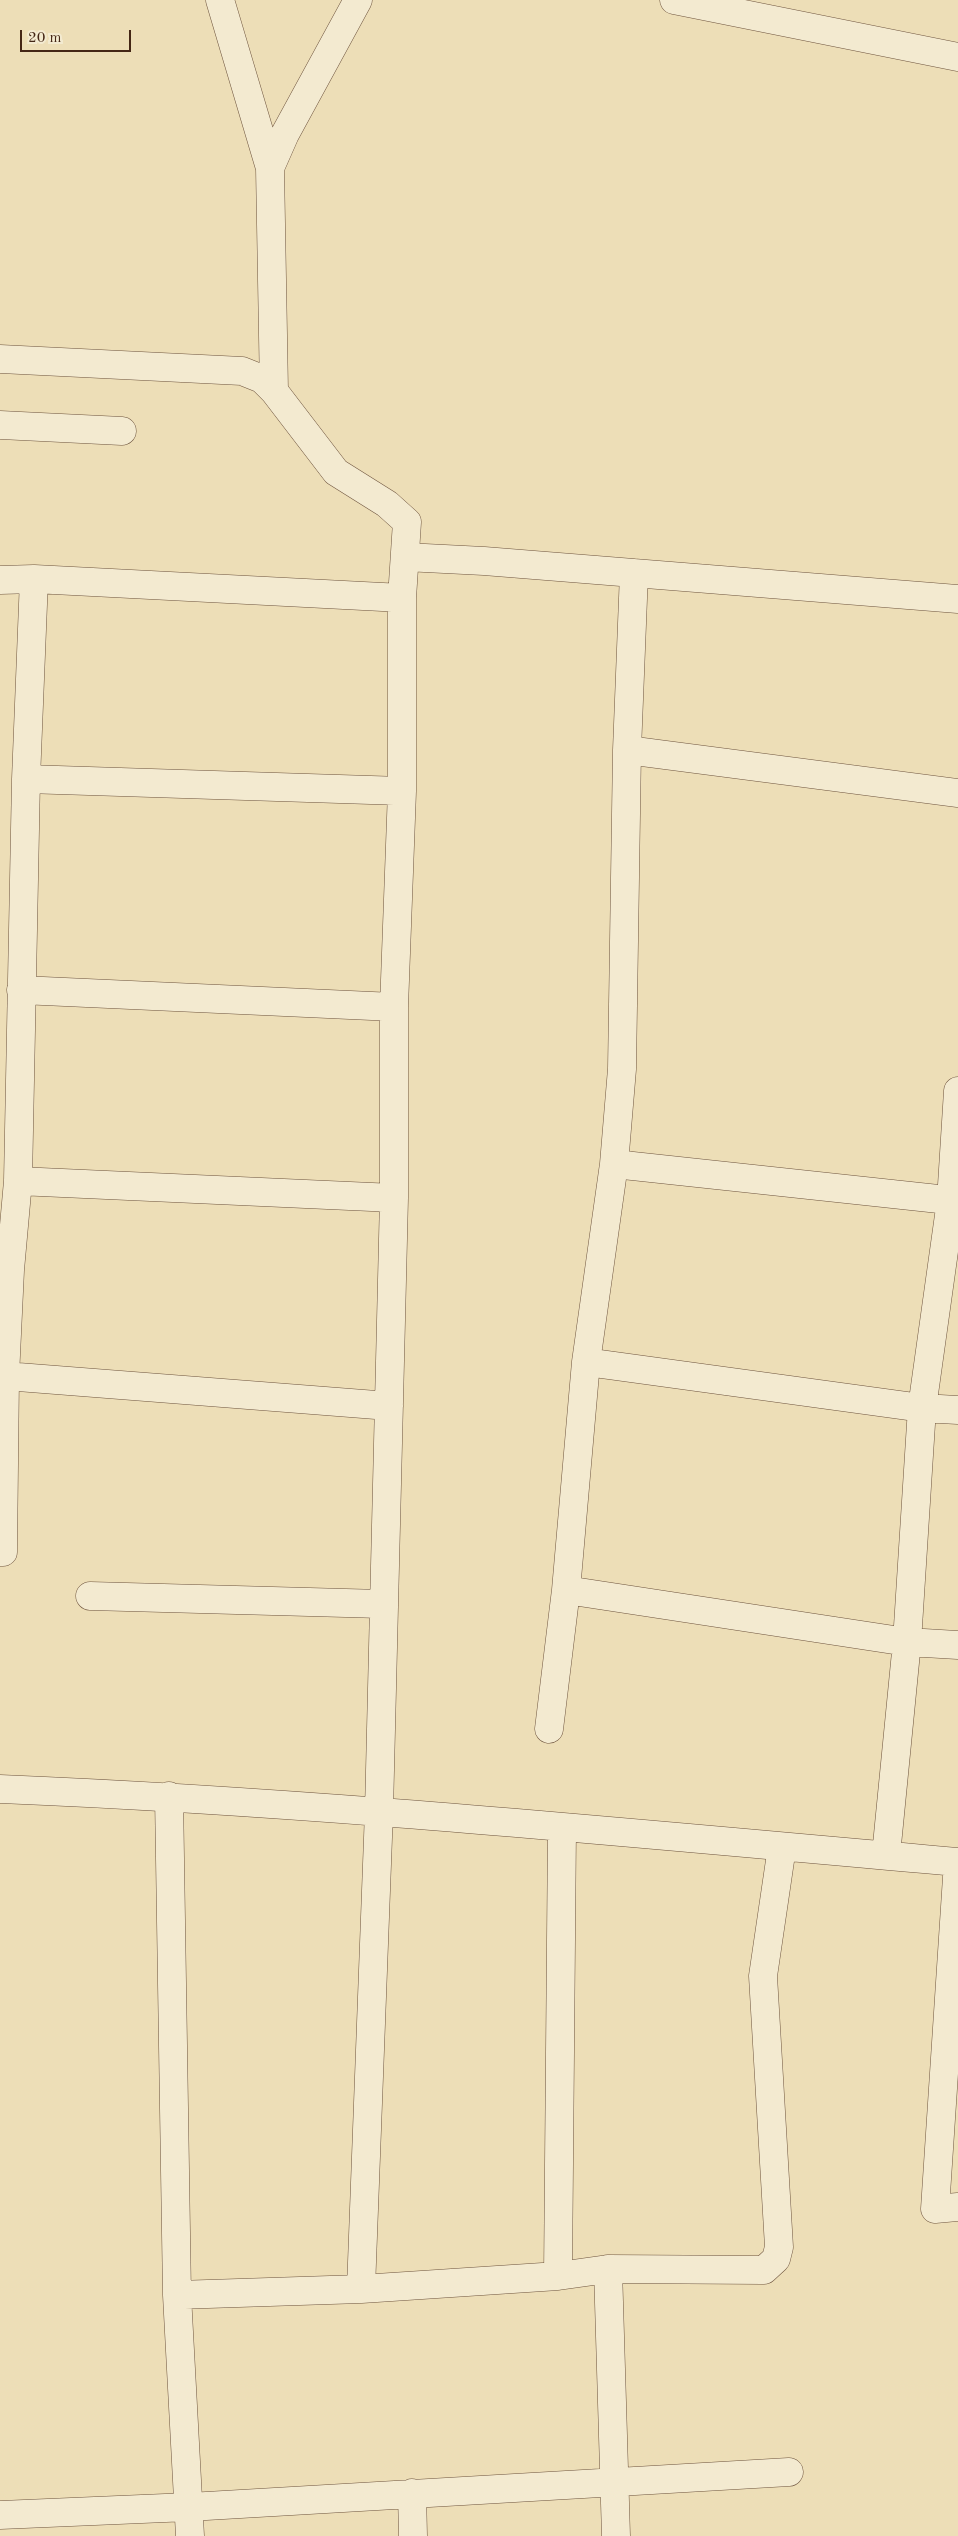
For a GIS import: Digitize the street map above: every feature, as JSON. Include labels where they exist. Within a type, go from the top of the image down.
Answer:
[{"type":"street","points":[[220,0],[270,168],[274,391]]},
{"type":"street","points":[[270,168],[284,134],[358,0]]},
{"type":"street","points":[[674,0],[958,57]]},
{"type":"street","points":[[0,359],[242,371],[262,378],[336,472],[387,504],[407,522],[402,598],[402,791],[394,1007],[394,1198],[382,1604],[379,1811],[360,2289]]},
{"type":"street","points":[[0,425],[122,431]]},
{"type":"street","points":[[405,557],[958,599]]},
{"type":"street","points":[[549,1729],[566,1590],[586,1362],[614,1164],[622,1069],[628,750],[634,573]]},
{"type":"street","points":[[0,580],[34,580],[402,598]]},
{"type":"street","points":[[0,1552],[3,1552],[10,1270],[18,1181],[26,779],[34,580]]},
{"type":"street","points":[[628,750],[958,793]]},
{"type":"street","points":[[26,779],[402,791]]},
{"type":"street","points":[[21,990],[394,1007]]},
{"type":"street","points":[[886,1855],[907,1642],[922,1408],[954,1201],[958,1091]]},
{"type":"street","points":[[614,1164],[954,1201]]},
{"type":"street","points":[[18,1181],[394,1198]]},
{"type":"street","points":[[586,1362],[922,1408],[958,1410]]},
{"type":"street","points":[[6,1376],[389,1406]]},
{"type":"street","points":[[566,1590],[907,1642],[958,1645]]},
{"type":"street","points":[[90,1596],[382,1604]]},
{"type":"street","points":[[0,1789],[169,1796],[379,1811],[958,1862],[952,2032],[935,2209],[958,2207]]},
{"type":"street","points":[[169,1796],[177,2295],[190,2536]]},
{"type":"street","points":[[558,2276],[562,1828]]},
{"type":"street","points":[[177,2295],[360,2289],[558,2276],[608,2269],[764,2270],[776,2259],[779,2247],[763,1976],[782,1847]]},
{"type":"street","points":[[608,2269],[616,2536]]},
{"type":"street","points":[[0,2515],[789,2472]]},
{"type":"street","points":[[412,2493],[413,2536]]}]
